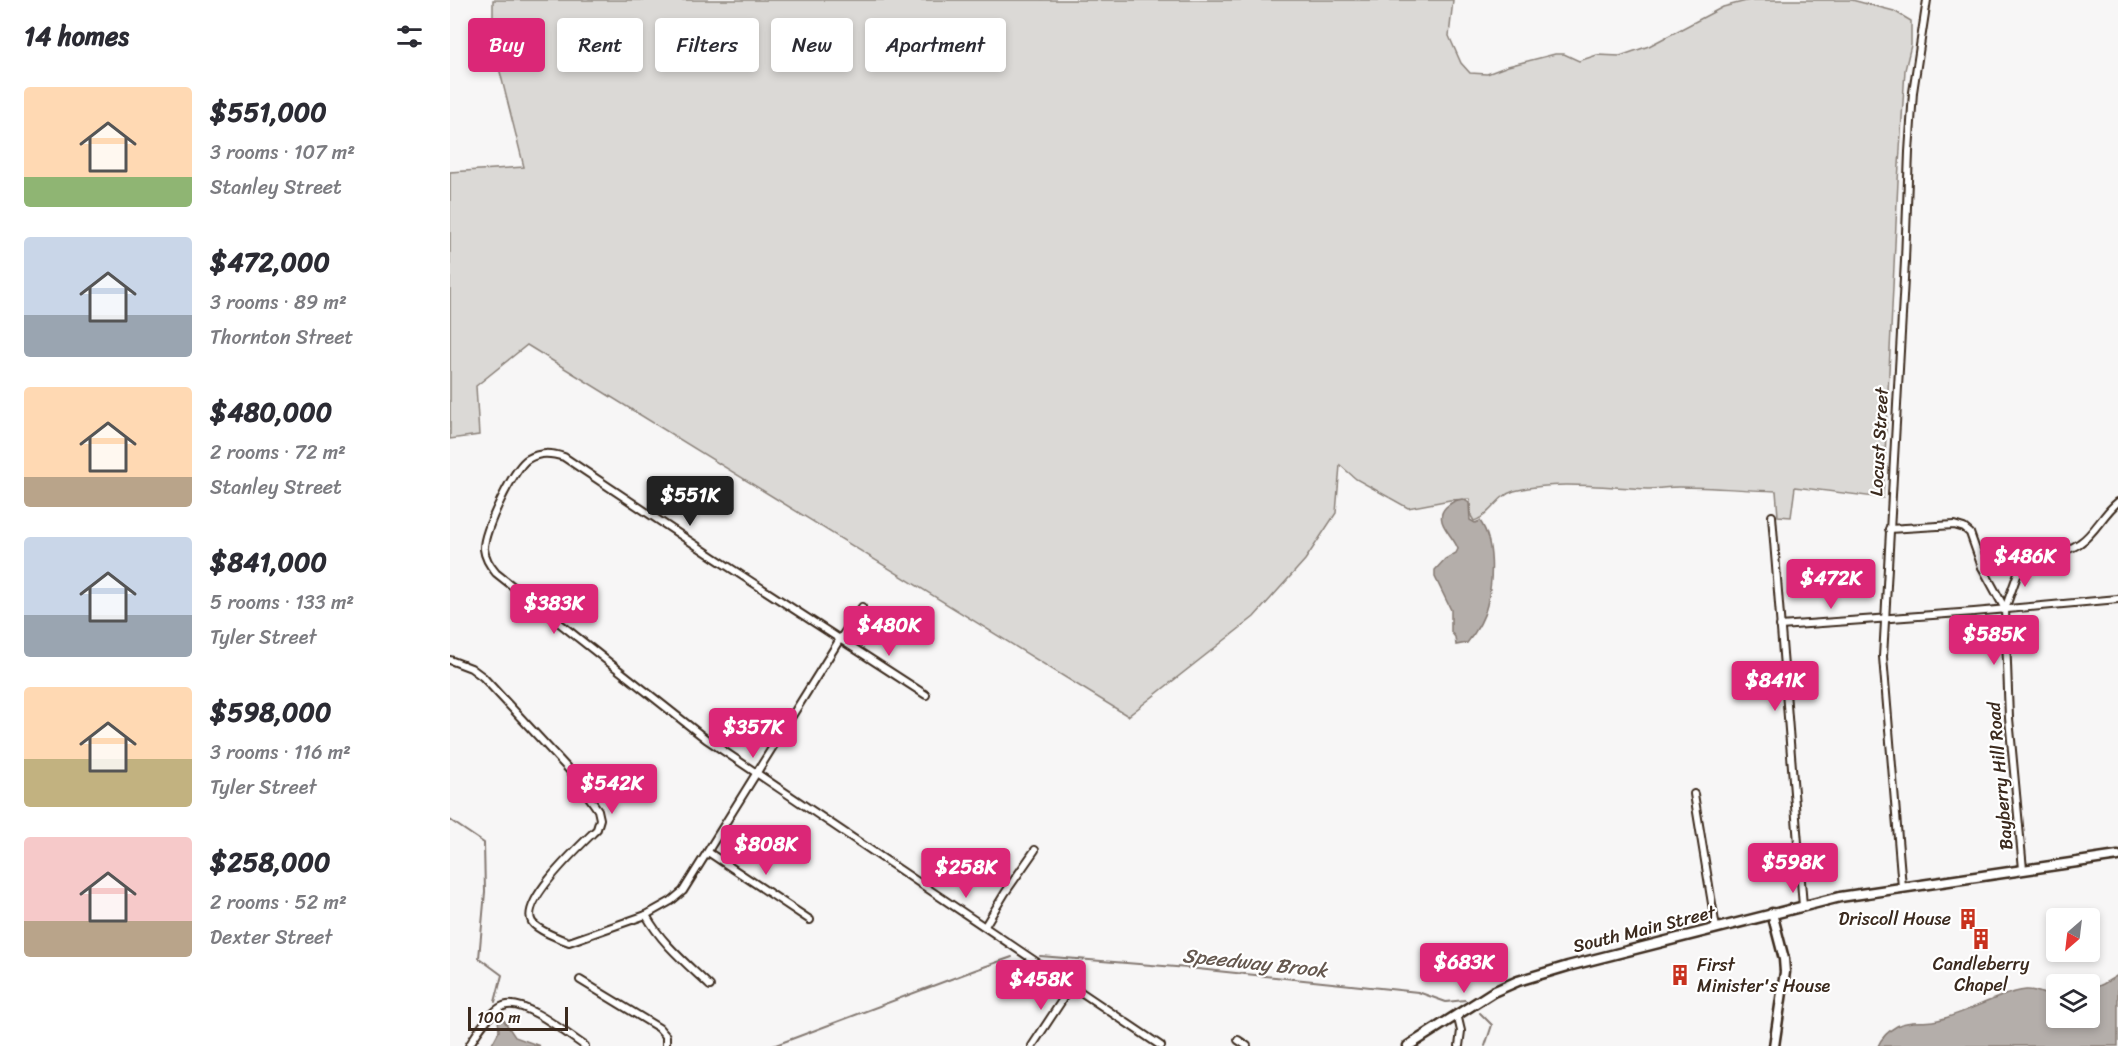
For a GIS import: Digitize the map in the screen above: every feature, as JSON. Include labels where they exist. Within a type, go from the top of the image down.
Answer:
[{"type":"main road","name":"South Main Street","points":[[1408,1046],[1493,992],[1540,973],[1803,906],[1902,887],[2118,856]]},
{"type":"main road","points":[[1772,913],[1784,958],[1785,972],[1774,1046]]},
{"type":"street","name":"Locust Street","points":[[1902,887],[1884,683],[1885,618],[1911,121],[1926,0]]},
{"type":"street","points":[[926,695],[564,457],[552,453],[526,460],[515,473],[485,537],[484,550],[487,562],[496,573],[706,739],[1161,1046]]},
{"type":"street","points":[[1982,567],[2069,550],[2082,542],[2118,502]]},
{"type":"street","points":[[1772,516],[1803,906]]},
{"type":"street","name":"Bayberry Hill Road","points":[[1889,529],[1954,525],[1964,528],[1974,539],[1982,567],[2005,609]]},
{"type":"street","name":"Bayberry Hill Road","points":[[2023,559],[2005,609],[2009,718],[2023,869]]},
{"type":"street","points":[[1780,626],[2118,599]]},
{"type":"street","points":[[450,660],[471,668],[483,677],[572,773],[598,810],[600,819],[597,829],[552,875],[530,913],[531,921],[536,926],[569,942],[646,915],[671,901],[683,891],[862,607]]},
{"type":"street","points":[[1694,794],[1716,928]]},
{"type":"street","points":[[985,927],[1035,850]]},
{"type":"street","points":[[708,852],[810,920]]},
{"type":"street","points":[[646,915],[653,928],[710,986]]},
{"type":"street","points":[[580,980],[659,1028],[666,1036],[666,1046]]},
{"type":"street","points":[[1032,1046],[1069,986]]},
{"type":"street","points":[[470,1046],[486,1021],[497,1010],[506,1005],[518,1005],[534,1012],[585,1046]]},
{"type":"street","points":[[1457,1014],[1461,1031],[1459,1046]]},
{"type":"street","points":[[1238,1040],[1248,1046]]},
{"type":"shaded area","points":[[493,0],[1453,0],[1449,36],[1461,63],[1470,73],[1487,74],[1555,54],[1564,54],[1579,61],[1597,55],[1620,56],[1649,46],[1723,7],[1750,0],[1852,0],[1894,11],[1911,21],[1911,45],[1905,70],[1898,181],[1883,498],[1795,487],[1791,517],[1778,516],[1776,491],[1691,487],[1647,489],[1580,485],[1546,486],[1514,491],[1474,521],[1471,516],[1470,499],[1450,500],[1408,508],[1356,479],[1340,465],[1336,513],[1305,560],[1254,617],[1128,716],[527,345],[476,386],[479,435],[450,439],[450,172],[524,167],[500,72],[545,72],[545,18],[493,18]]},
{"type":"shaded area","points":[[1463,499],[1469,503],[1470,520],[1475,523],[1480,521],[1485,530],[1490,550],[1491,573],[1489,595],[1482,620],[1467,643],[1456,645],[1455,637],[1451,632],[1451,610],[1435,577],[1435,570],[1458,549],[1445,528],[1441,518],[1442,512],[1452,503]]},
{"type":"shaded area","points":[[2118,975],[2118,1046],[1878,1046],[1888,1032],[1901,1024],[1933,1021],[2003,995],[2026,990],[2046,995],[2046,1028],[2100,1028],[2100,985]]},
{"type":"shaded area","points":[[498,1018],[503,1019],[515,1037],[540,1046],[491,1046],[499,1031]]},
{"type":"waterway","name":"Speedway Brook","points":[[450,820],[484,843],[485,892],[479,958],[502,975],[495,1002]]},
{"type":"waterway","name":"Speedway Brook","points":[[1040,956],[1188,968],[1418,992],[1446,1002],[1465,1000]]},
{"type":"waterway","name":"Speedway Brook","points":[[773,1046],[1012,957]]},
{"type":"waterway","name":"Speedway Brook","points":[[1480,1013],[1492,1025],[1485,1046]]},
{"type":"place","name":"Driscoll House","points":[[1968,919]]},
{"type":"place","name":"Candleberry Chapel","points":[[1981,939]]},
{"type":"place","name":"First Minister's House","points":[[1680,975]]}]
